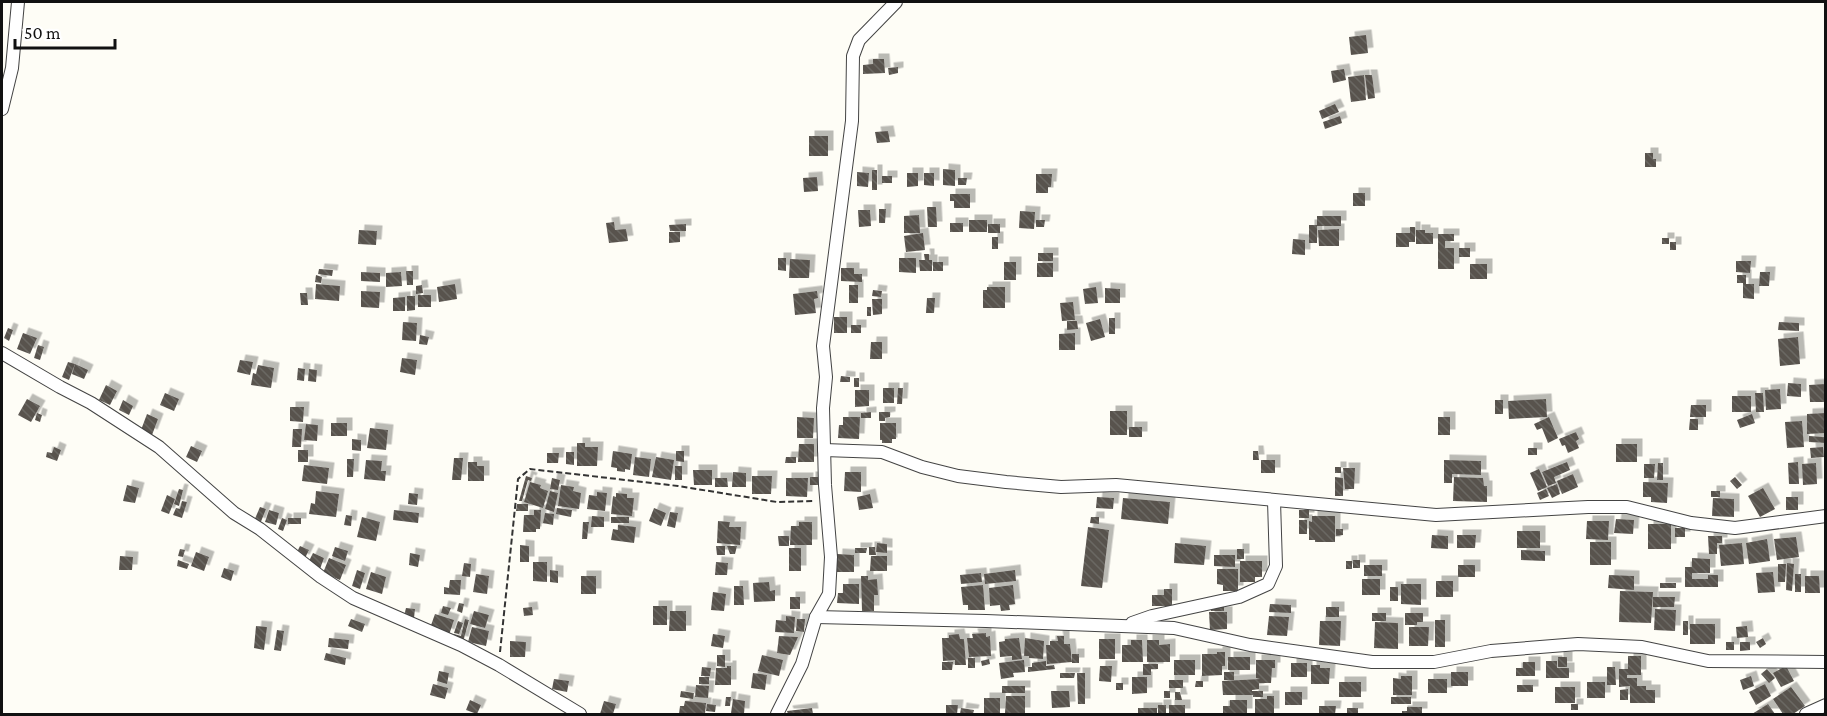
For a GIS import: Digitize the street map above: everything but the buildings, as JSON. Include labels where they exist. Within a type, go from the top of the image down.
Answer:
[{"type":"street","points":[[2,109],[12,68],[18,2]]},
{"type":"street","points":[[777,714],[802,664],[816,617],[829,594],[831,557],[825,484],[823,408],[826,377],[822,346],[852,121],[853,56],[859,40],[896,2]]},
{"type":"street","points":[[2,353],[91,403],[159,447],[234,513],[260,529],[321,577],[353,598],[461,645],[580,714]]},
{"type":"street","points":[[824,450],[882,452],[922,467],[958,476],[1006,482],[1061,487],[1116,485],[1436,515],[1627,507],[1691,523],[1735,528],[1826,516]]},
{"type":"street","points":[[1126,626],[1152,616],[1239,597],[1268,584],[1275,566],[1274,501]]},
{"type":"street","points":[[816,617],[1174,628],[1250,645],[1372,662],[1434,662],[1491,651],[1578,644],[1642,647],[1708,662],[1826,662]]},
{"type":"street","points":[[1806,714],[1826,705]]},
{"type":"path","points":[[499,665],[518,479],[531,469],[678,486],[777,502],[814,501],[825,484]]}]
